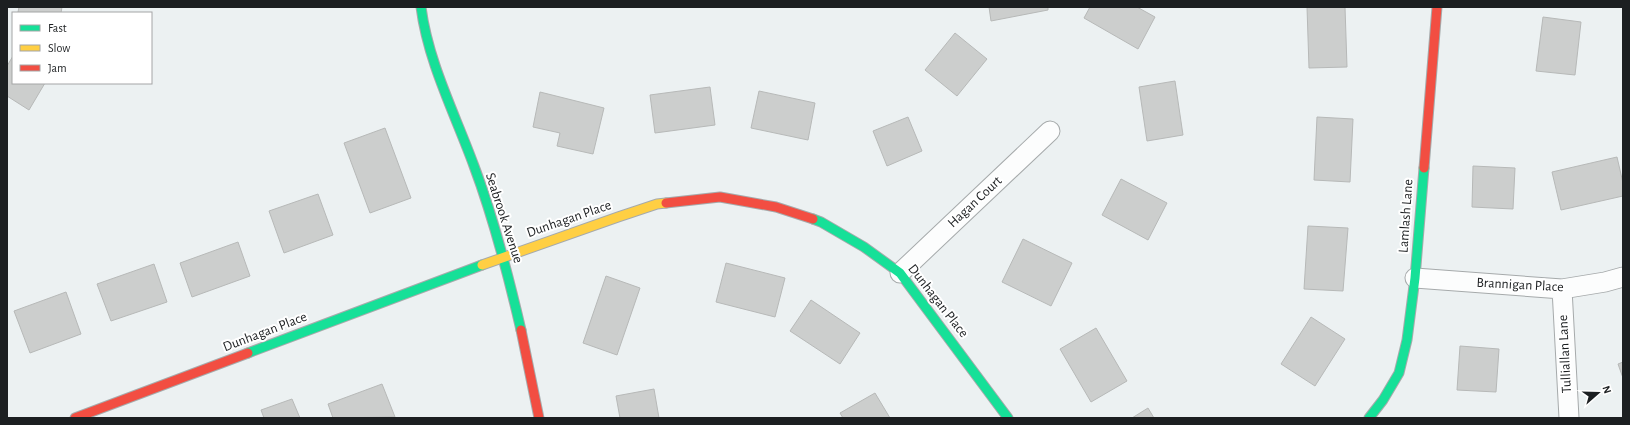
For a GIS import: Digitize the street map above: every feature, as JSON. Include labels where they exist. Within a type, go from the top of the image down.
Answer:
[{"type":"street","name":"Seabrook Avenue","points":[[421,7],[432,52],[444,91],[484,196],[504,258],[522,330],[539,418]]},
{"type":"street","name":"Lamlash Lane","points":[[1369,418],[1383,400],[1401,368],[1407,340],[1415,278],[1437,7]]},
{"type":"street","name":"Hagan Court","points":[[900,273],[1050,131]]},
{"type":"street","name":"Dunhagan Place","points":[[76,418],[530,247],[657,204],[720,197],[776,207],[821,222],[864,247],[900,273],[974,370],[1008,418]]},
{"type":"street","name":"Brannigan Place","points":[[1415,278],[1562,289],[1605,282],[1623,277]]},
{"type":"street","name":"Tulliallan Lane","points":[[1562,289],[1569,418]]},
{"type":"building","points":[[19,7],[62,7],[61,12],[18,12]]},
{"type":"building","points":[[989,7],[1048,7],[1048,10],[991,21]]},
{"type":"building","points":[[1090,7],[1137,7],[1155,17],[1138,49],[1084,18]]},
{"type":"building","points":[[1307,7],[1345,7],[1347,67],[1309,68]]},
{"type":"building","points":[[1543,17],[1581,22],[1575,75],[1536,71]]},
{"type":"building","points":[[955,33],[987,59],[957,96],[925,70]]},
{"type":"building","points":[[12,58],[12,84],[44,84],[29,110],[7,96],[7,66]]},
{"type":"building","points":[[1175,81],[1183,135],[1147,141],[1139,87]]},
{"type":"building","points":[[710,87],[715,125],[655,133],[650,95]]},
{"type":"building","points":[[759,91],[815,103],[808,140],[751,128]]},
{"type":"building","points":[[540,92],[604,108],[593,154],[557,146],[560,133],[533,127]]},
{"type":"building","points":[[908,117],[922,151],[887,166],[873,131]]},
{"type":"building","points":[[1317,117],[1353,119],[1350,182],[1314,180]]},
{"type":"building","points":[[385,128],[411,198],[370,213],[344,143]]},
{"type":"building","points":[[1617,157],[1623,183],[1623,196],[1561,210],[1552,172]]},
{"type":"building","points":[[1473,166],[1515,168],[1513,209],[1472,207]]},
{"type":"building","points":[[1121,179],[1167,203],[1148,240],[1102,215]]},
{"type":"building","points":[[318,194],[333,235],[284,253],[269,211]]},
{"type":"building","points":[[1308,226],[1348,228],[1343,291],[1304,289]]},
{"type":"building","points":[[1023,239],[1072,263],[1051,306],[1002,282]]},
{"type":"building","points":[[238,242],[250,276],[192,297],[180,263]]},
{"type":"building","points":[[726,263],[785,278],[775,317],[716,302]]},
{"type":"building","points":[[154,264],[167,302],[111,321],[97,284]]},
{"type":"building","points":[[606,276],[640,288],[617,355],[583,343]]},
{"type":"building","points":[[66,292],[81,334],[30,353],[14,311]]},
{"type":"building","points":[[811,300],[860,333],[840,364],[790,331]]},
{"type":"building","points":[[1311,317],[1345,339],[1315,386],[1281,364]]},
{"type":"building","points":[[1096,328],[1127,381],[1091,402],[1060,349]]},
{"type":"building","points":[[1460,346],[1499,349],[1496,392],[1457,390]]},
{"type":"building","points":[[1623,362],[1623,378],[1618,364]]},
{"type":"building","points":[[382,384],[395,417],[333,418],[328,404]]},
{"type":"building","points":[[654,389],[659,418],[620,418],[616,396]]},
{"type":"building","points":[[875,393],[890,418],[843,418],[840,413]]},
{"type":"building","points":[[292,399],[300,418],[264,418],[261,410]]},
{"type":"building","points":[[1148,408],[1154,418],[1132,418]]},
{"type":"traffic: fast","points":[[421,7],[436,68],[488,206],[506,267],[521,330]]},
{"type":"traffic: fast","points":[[1369,418],[1383,400],[1399,373],[1407,340],[1415,278],[1424,168]]},
{"type":"traffic: fast","points":[[813,219],[821,222],[864,247],[900,273],[1008,418]]},
{"type":"traffic: fast","points":[[248,353],[482,265]]},
{"type":"traffic: slow","points":[[482,265],[618,217],[657,204],[666,203]]},
{"type":"traffic: jam","points":[[1424,168],[1437,7]]},
{"type":"traffic: jam","points":[[666,203],[720,197],[776,207],[813,219]]},
{"type":"traffic: jam","points":[[521,330],[539,418]]},
{"type":"traffic: jam","points":[[75,418],[248,353]]}]
